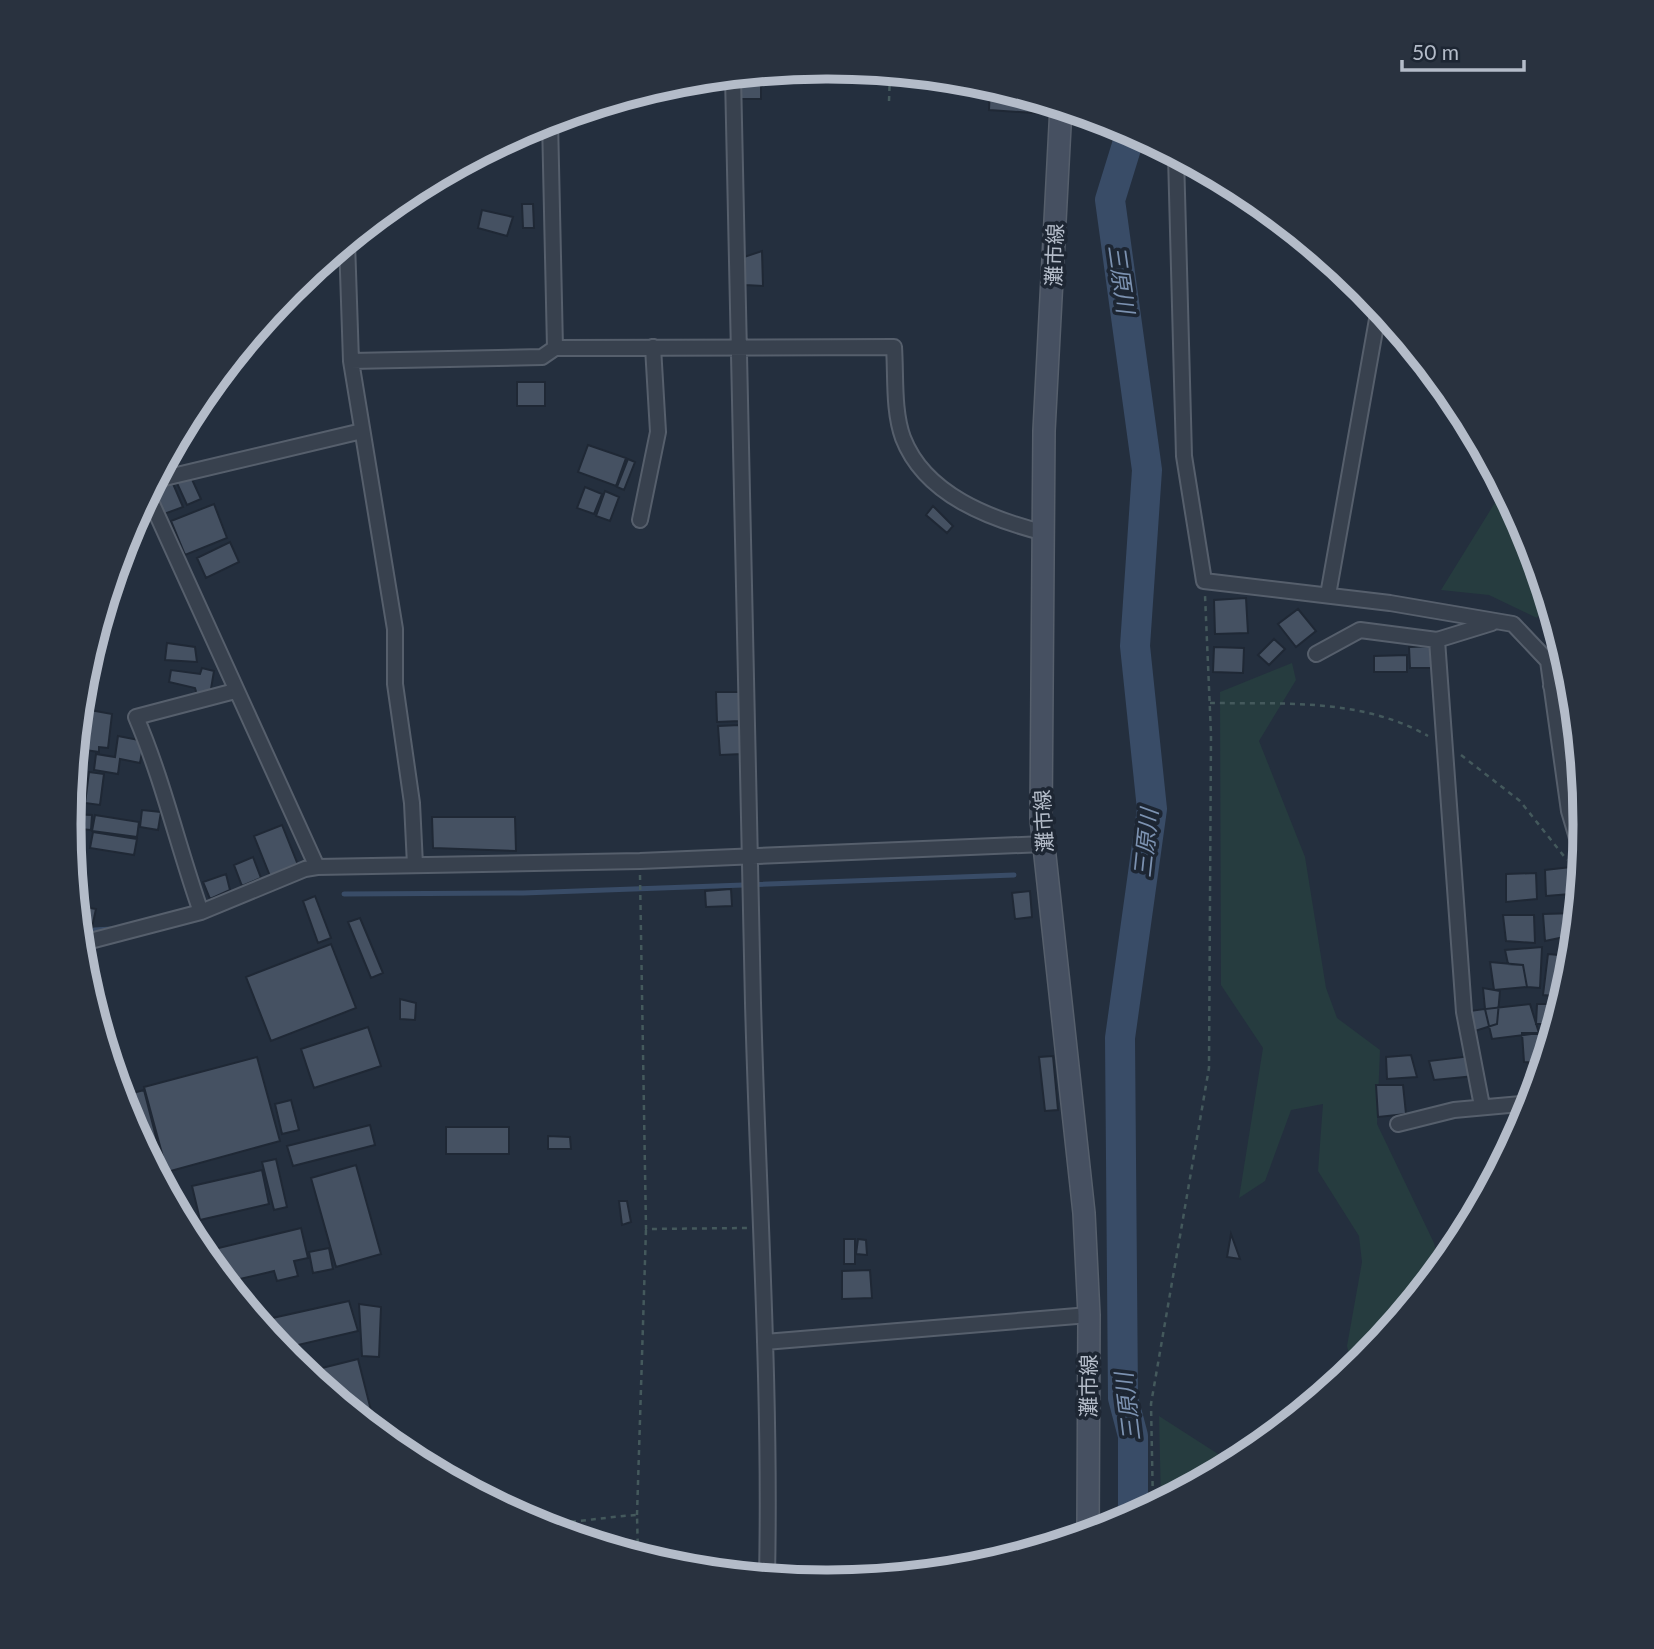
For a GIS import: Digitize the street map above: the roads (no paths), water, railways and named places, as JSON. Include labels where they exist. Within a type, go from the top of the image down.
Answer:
[{"type":"main road","name":"灘市線","points":[[1061,116],[1044,431],[1044,844],[1084,1213],[1089,1315],[1087,1523]]},
{"type":"street","points":[[733,85],[748,857],[765,1342],[767,1568]]},
{"type":"street","points":[[550,133],[555,348]]},
{"type":"street","points":[[1177,167],[1184,456],[1204,581],[1328,595],[1513,624],[1548,661],[1573,824]]},
{"type":"street","points":[[347,254],[351,361],[395,628],[395,684],[412,803],[415,865]]},
{"type":"street","points":[[1328,595],[1377,321]]},
{"type":"street","points":[[640,520],[658,432],[653,347]]},
{"type":"street","points":[[351,361],[542,357],[555,348],[894,347],[903,438],[924,474],[969,507],[1045,533]]},
{"type":"street","points":[[167,477],[362,431]]},
{"type":"street","points":[[153,506],[317,867]]},
{"type":"street","points":[[1315,654],[1360,630],[1437,640],[1497,621]]},
{"type":"street","points":[[1437,640],[1464,1013],[1482,1106]]},
{"type":"street","points":[[1551,686],[1559,685]]},
{"type":"street","points":[[201,912],[180,852],[154,758],[136,717],[235,691]]},
{"type":"street","points":[[91,940],[201,912],[305,869],[317,867],[640,861],[1044,844]]},
{"type":"street","points":[[1398,1124],[1482,1106],[1518,1104]]},
{"type":"street","points":[[765,1342],[1089,1315]]},
{"type":"waterway","name":"三原川","points":[[1128,143],[1110,200],[1147,470],[1135,646],[1152,809],[1120,1038],[1123,1398],[1133,1436],[1133,1504]]},
{"type":"waterway","points":[[344,894],[523,893],[1014,875]]},
{"type":"waterway","points":[[94,930],[112,929]]}]
